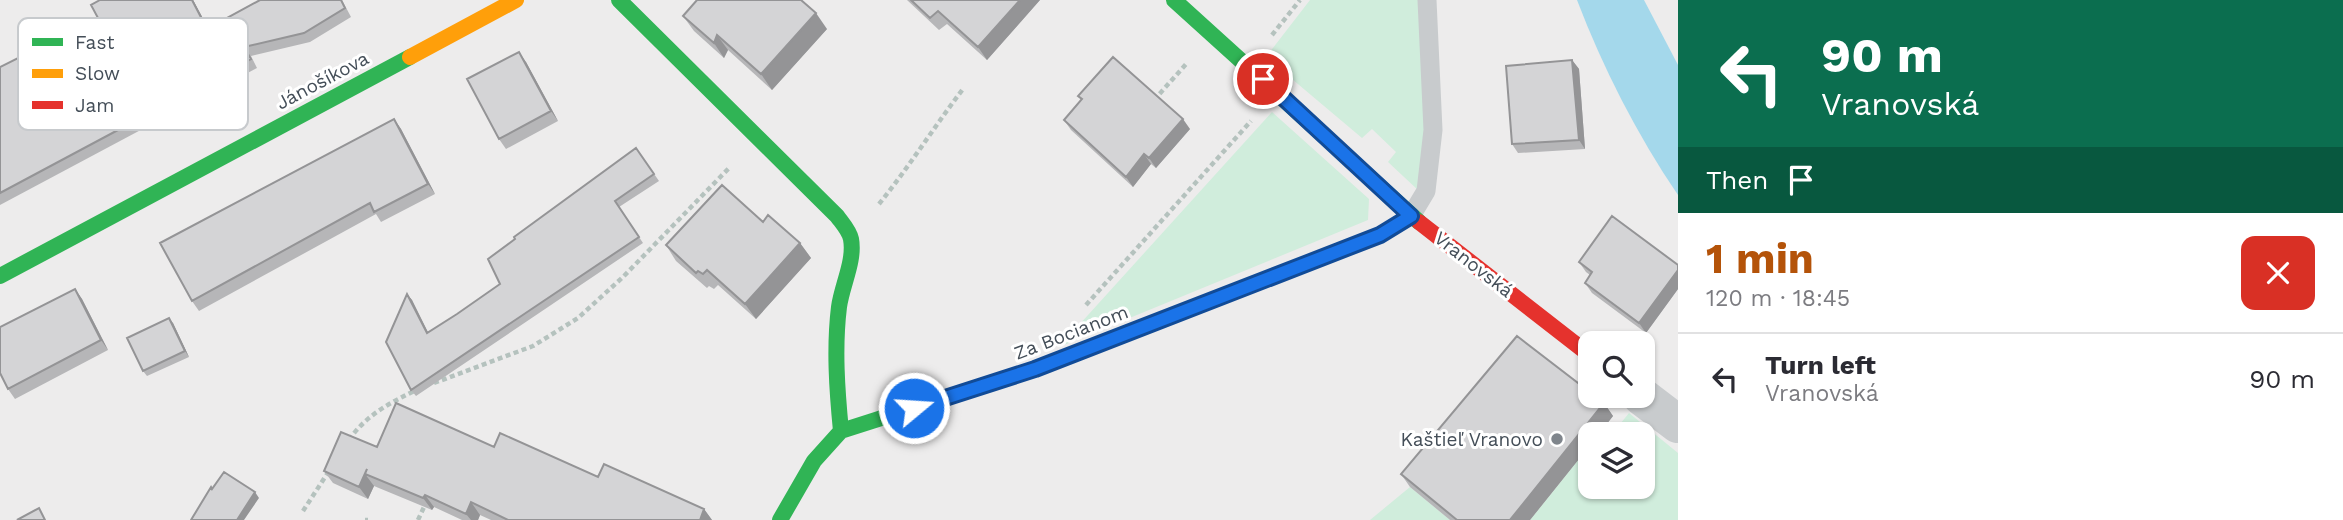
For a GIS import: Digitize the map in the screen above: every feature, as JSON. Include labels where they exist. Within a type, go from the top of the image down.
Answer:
[{"type":"street","name":"Jánošíkova","points":[[0,276],[516,0]]},
{"type":"street","points":[[619,0],[837,216],[849,235],[849,256],[839,305],[836,362],[841,431]]},
{"type":"street","name":"Vranovská","points":[[1174,0],[1411,216],[1578,346]]},
{"type":"street","name":"Za Bocianom","points":[[780,520],[809,466],[827,443],[841,431],[1035,369],[1380,235],[1411,216]]},
{"type":"street","points":[[1655,407],[1678,424]]},
{"type":"lane","points":[[1411,216],[1426,191],[1433,130],[1427,0]]},
{"type":"path","points":[[1270,38],[1300,0]]},
{"type":"path","points":[[1146,109],[1189,61]]},
{"type":"path","points":[[849,235],[905,172],[928,135],[963,89]]},
{"type":"path","points":[[1079,312],[1278,92]]},
{"type":"path","points":[[432,383],[533,346],[578,318],[623,277],[758,139]]},
{"type":"path","points":[[345,446],[359,425],[383,406],[421,388]]},
{"type":"path","points":[[303,511],[331,468]]},
{"type":"path","points":[[418,520],[424,507]]},
{"type":"green space","points":[[1310,0],[1421,0],[1427,129],[1419,191],[1388,162],[1396,152],[1372,129],[1362,138],[1266,57]]},
{"type":"green space","points":[[1272,112],[1369,199],[1368,220],[1059,347]]},
{"type":"green space","points":[[1629,413],[1640,422],[1622,422]]},
{"type":"green space","points":[[1655,434],[1678,453],[1678,520],[1530,520],[1578,460],[1578,499],[1655,499]]},
{"type":"green space","points":[[1410,487],[1450,520],[1370,520]]},
{"type":"water","points":[[1577,0],[1644,0],[1678,65],[1678,195],[1622,100]]},
{"type":"building","points":[[100,0],[192,0],[201,18],[98,18],[91,5]]},
{"type":"building","points":[[260,0],[341,0],[345,8],[304,33],[248,46],[248,18],[227,18]]},
{"type":"building","points":[[697,0],[801,0],[816,13],[761,74],[717,35],[714,43],[683,16]]},
{"type":"building","points":[[911,0],[1020,0],[978,47],[938,11],[930,18]]},
{"type":"building","points":[[519,52],[551,111],[499,139],[467,79]]},
{"type":"building","points":[[1113,57],[1183,119],[1149,158],[1144,154],[1126,177],[1064,120],[1082,99],[1078,96]]},
{"type":"building","points":[[18,58],[18,130],[118,130],[0,193],[0,67]]},
{"type":"building","points":[[1572,60],[1579,140],[1512,144],[1506,66]]},
{"type":"building","points":[[394,119],[428,184],[374,212],[370,203],[192,301],[160,243]]},
{"type":"building","points":[[636,148],[654,174],[615,201],[639,237],[411,390],[386,342],[407,294],[427,333],[500,284],[488,259]]},
{"type":"building","points":[[722,185],[763,222],[768,215],[800,243],[745,304],[707,270],[703,274],[698,271],[696,273],[666,245]]},
{"type":"building","points":[[1612,216],[1678,265],[1678,270],[1639,323],[1585,283],[1592,272],[1579,262]]},
{"type":"building","points":[[75,289],[101,340],[8,389],[0,373],[0,327]]},
{"type":"building","points":[[169,318],[185,351],[143,371],[127,338]]},
{"type":"building","name":"Kaštieľ Vranovo","points":[[1517,336],[1578,383],[1578,408],[1600,408],[1589,422],[1578,422],[1578,435],[1510,520],[1457,520],[1401,474]]},
{"type":"building","points":[[396,403],[494,447],[500,433],[598,477],[604,464],[704,509],[700,520],[508,520],[471,502],[466,514],[425,495],[423,498],[365,474],[367,469],[359,487],[324,471],[341,432],[377,447]]},
{"type":"building","points":[[224,472],[255,492],[237,520],[191,520],[211,487],[212,489]]},
{"type":"building","points":[[39,508],[45,520],[17,520]]},
{"type":"traffic: fast","points":[[619,0],[837,216],[849,233],[851,256],[839,307],[837,338],[841,431]]},
{"type":"traffic: fast","points":[[1174,0],[1419,222]]},
{"type":"traffic: fast","points":[[0,276],[410,57]]},
{"type":"traffic: fast","points":[[780,520],[814,461],[841,431],[1035,369],[1133,331]]},
{"type":"traffic: slow","points":[[410,57],[516,0]]},
{"type":"traffic: jam","points":[[1133,331],[1380,235],[1411,216]]},
{"type":"traffic: jam","points":[[1419,222],[1578,346]]},
{"type":"place","name":"Kaštieľ Vranovo","points":[[1557,439]]},
{"type":"route","points":[[914,408],[1035,369],[1380,235],[1411,216],[1263,79]]}]
